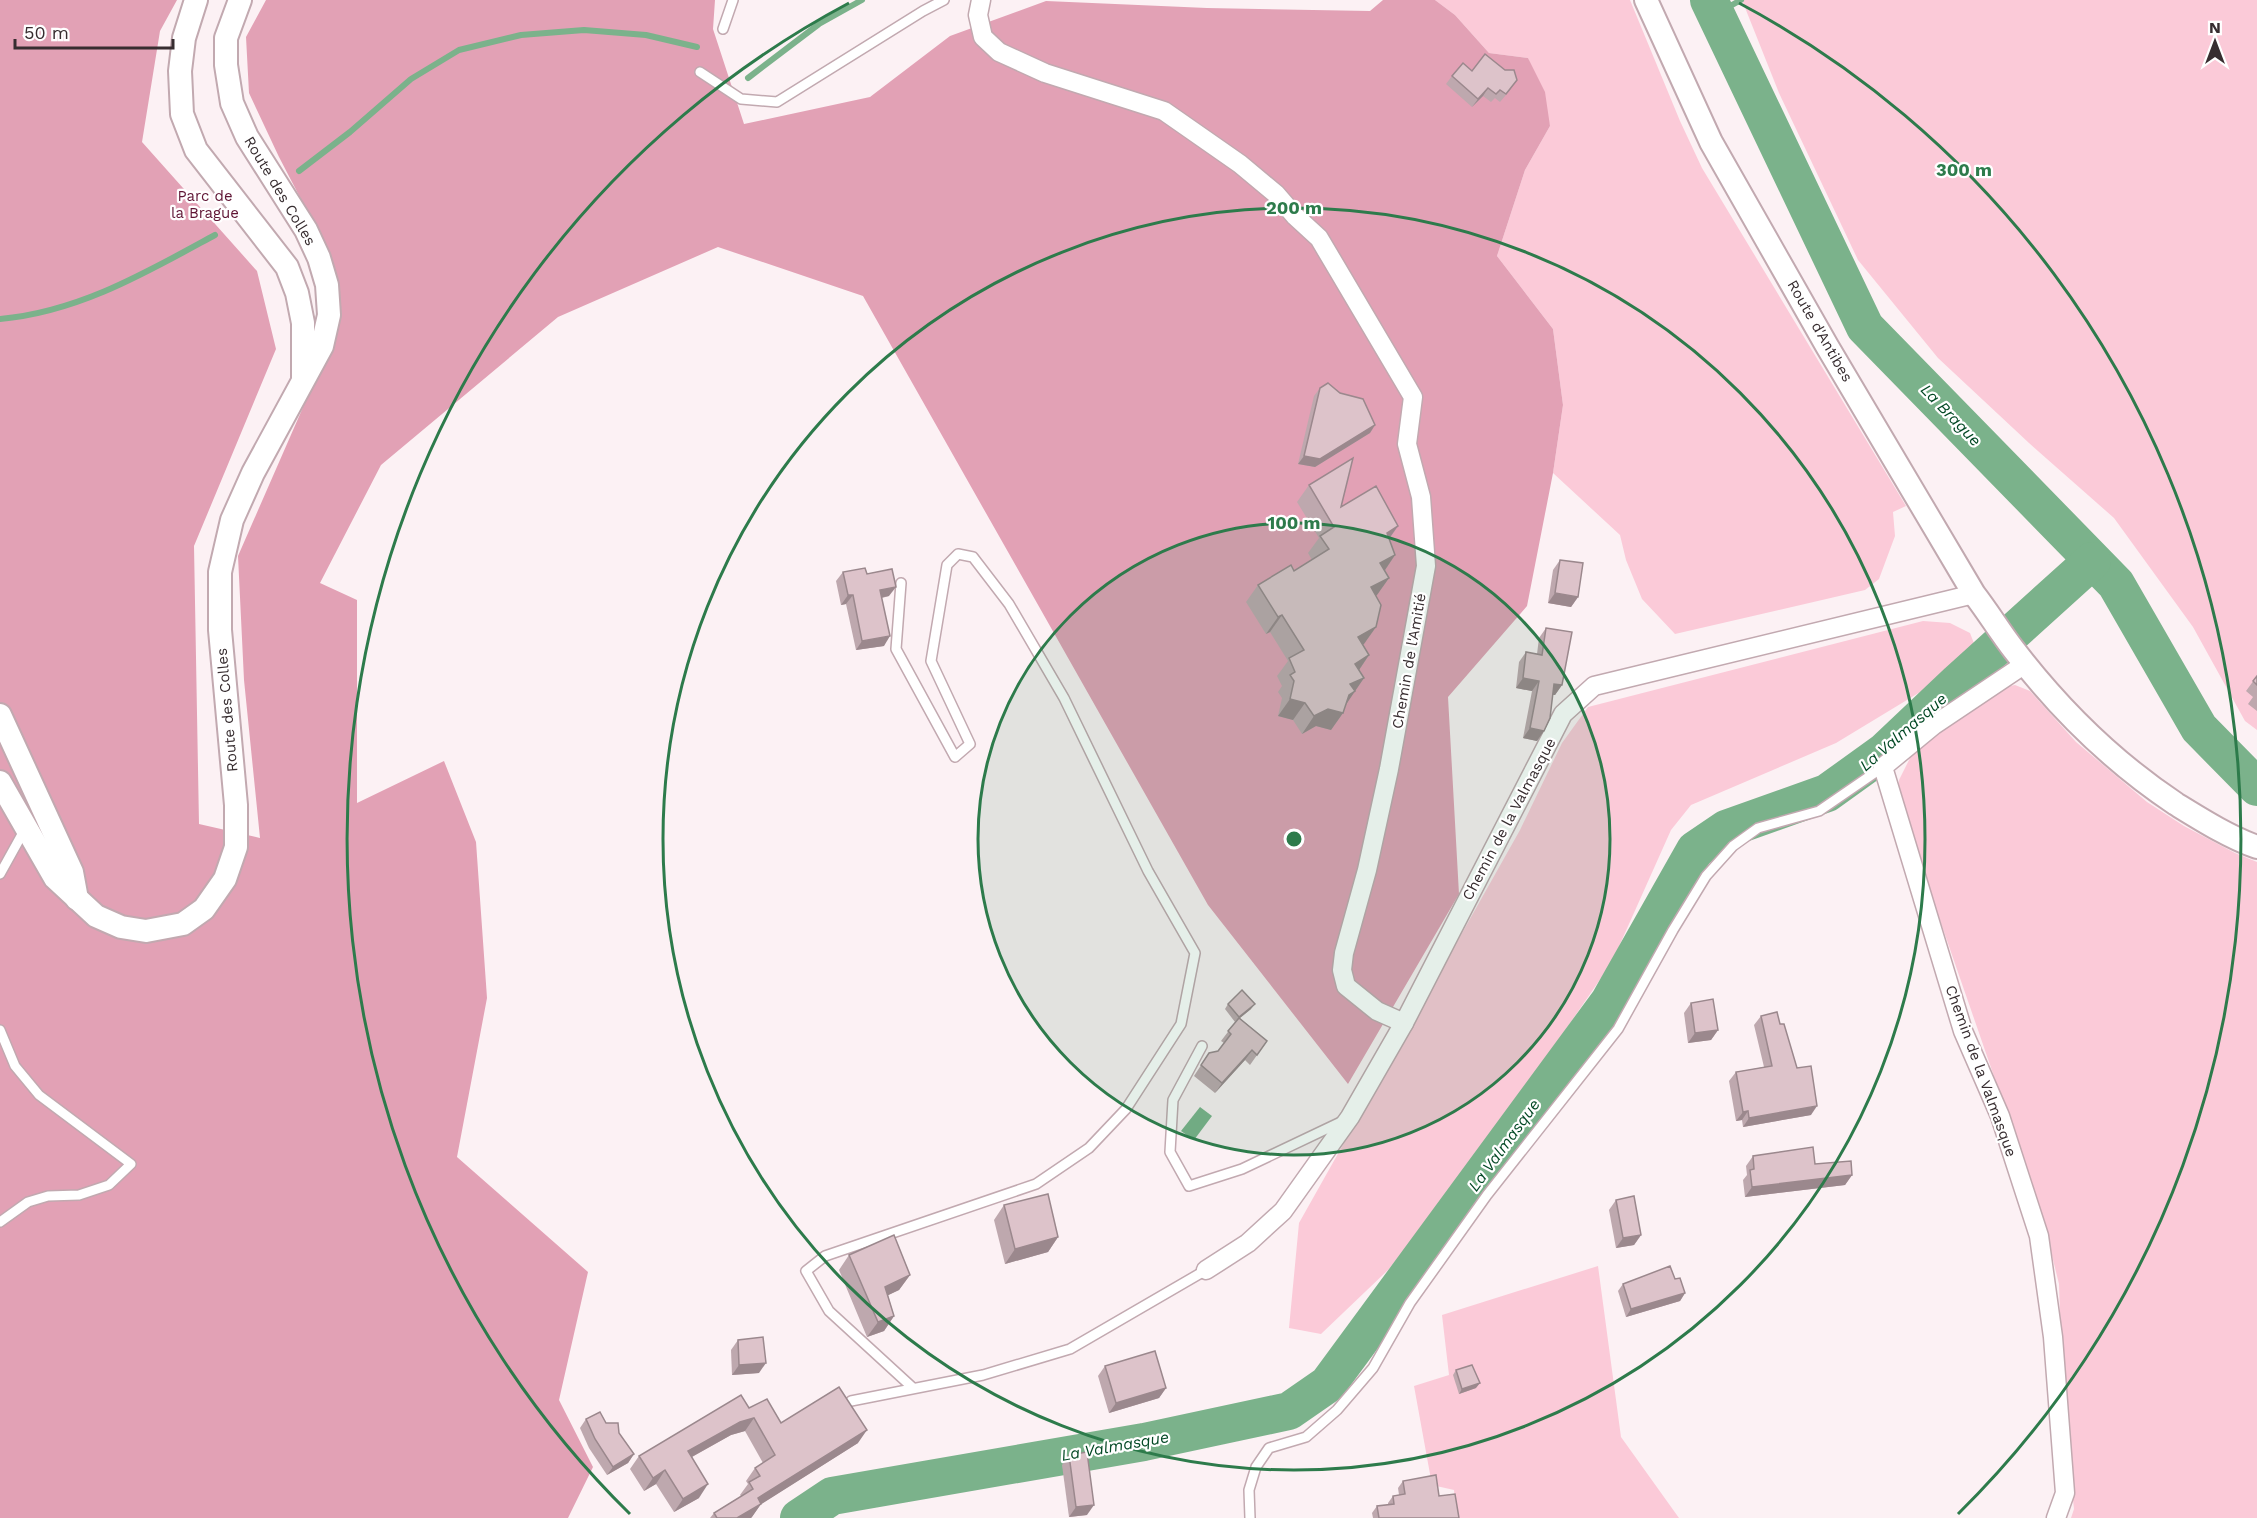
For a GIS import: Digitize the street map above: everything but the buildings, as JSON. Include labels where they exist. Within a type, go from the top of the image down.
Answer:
[{"type":"street","name":"Route des Colles","points":[[196,0],[184,38],[180,71],[182,114],[196,150],[287,267],[297,292],[303,323],[303,379]]},
{"type":"street","name":"Route des Colles","points":[[0,782],[55,878],[96,916],[121,927],[146,931],[183,924],[204,909],[225,879],[236,847],[236,805],[220,630],[220,572],[232,520],[253,473],[279,429],[322,346],[329,315],[327,285],[319,258],[306,230],[247,136],[232,103],[226,65],[226,38],[240,0]]},
{"type":"street","name":"Chemin de l'Amitié","points":[[981,0],[978,15],[983,37],[999,52],[1045,74],[1164,111],[1240,164],[1276,194],[1319,238],[1413,397],[1407,444],[1421,497],[1426,566],[1389,769],[1367,870],[1344,953],[1342,970],[1346,986],[1377,1011],[1404,1023]]},
{"type":"street","name":"Route d'Antibes","points":[[1646,0],[1711,142],[1827,345],[1974,594],[1997,627],[2062,708],[2104,750],[2140,780],[2189,812],[2240,841],[2257,847]]},
{"type":"street","name":"Chemin de la Valmasque","points":[[1206,1270],[1248,1243],[1283,1211],[1350,1117],[1404,1023],[1563,714],[1594,686],[1974,594]]},
{"type":"street","points":[[1883,767],[2020,658]]},
{"type":"street","points":[[0,715],[72,872],[77,899]]},
{"type":"street","name":"Chemin de la Valmasque","points":[[1883,767],[1963,1031],[2000,1116],[2039,1236],[2053,1337],[2065,1493],[2056,1518]]},
{"type":"lane","points":[[723,29],[733,0]]},
{"type":"lane","points":[[700,72],[741,99],[777,102],[944,0]]},
{"type":"lane","points":[[901,583],[896,650],[955,757],[970,744],[931,661],[947,565],[958,554],[973,556],[1009,604],[1064,698],[1148,871],[1195,953],[1181,1024],[1125,1109],[1089,1148],[1036,1184],[825,1256],[806,1271],[829,1311],[913,1389]]},
{"type":"lane","points":[[1250,1518],[1249,1491],[1256,1467],[1269,1448],[1306,1437],[1337,1410],[1373,1368],[1410,1303],[1487,1195],[1618,1029],[1706,876],[1733,846],[1758,828],[1819,811],[1883,767]]},
{"type":"lane","points":[[0,874],[26,829]]},
{"type":"lane","points":[[0,1030],[15,1066],[39,1095],[131,1164],[109,1185],[79,1195],[48,1196],[28,1202],[0,1222]]},
{"type":"lane","points":[[1202,1046],[1173,1100],[1170,1152],[1190,1186],[1242,1169],[1350,1117]]},
{"type":"lane","points":[[851,1401],[983,1375],[1070,1348],[1206,1270]]},
{"type":"shaded area","points":[[0,0],[177,0],[160,31],[142,142],[257,271],[276,349],[194,546],[199,824],[260,838],[244,680],[238,556],[325,357],[340,310],[332,259],[249,93],[246,37],[266,0],[715,0],[713,29],[744,124],[870,97],[950,36],[1046,1],[1207,8],[1370,11],[1383,0],[1435,0],[1455,15],[1489,53],[1528,58],[1545,92],[1550,126],[1525,170],[1497,256],[1553,329],[1563,405],[1553,473],[1527,606],[1448,697],[1459,894],[1348,1084],[1208,905],[863,296],[718,247],[558,317],[381,465],[320,583],[357,600],[357,803],[444,761],[476,842],[487,998],[457,1157],[588,1272],[559,1400],[593,1467],[568,1518],[0,1518]]},
{"type":"shaded area","points":[[1435,0],[1630,0],[1702,168],[1906,506],[1893,512],[1895,536],[1879,579],[1865,590],[1675,634],[1642,599],[1626,560],[1620,535],[1553,473],[1563,405],[1553,329],[1497,256],[1525,170],[1550,126],[1528,58],[1489,53],[1455,15]]},
{"type":"shaded area","points":[[1742,0],[2257,0],[2257,730],[2245,721],[2193,627],[2114,518],[1938,358],[1858,260],[1779,93]]},
{"type":"shaded area","points":[[1923,621],[1950,623],[1970,633],[1977,651],[1968,663],[1836,743],[1691,805],[1671,830],[1612,962],[1467,1171],[1388,1270],[1321,1334],[1289,1328],[1299,1223],[1520,830],[1562,743],[1588,707]]},
{"type":"shaded area","points":[[2015,685],[2030,691],[2076,742],[2147,802],[2184,826],[2257,862],[2257,1518],[2071,1518],[2074,1509],[2063,1406],[2059,1284],[2042,1215],[1897,796],[1899,780],[1912,754],[1979,701],[2006,687]]},
{"type":"shaded area","points":[[1200,1107],[1212,1116],[1194,1140],[1181,1131]]},
{"type":"shaded area","points":[[1598,1266],[1621,1437],[1679,1518],[1456,1518],[1454,1490],[1432,1485],[1414,1386],[1449,1375],[1442,1315]]},
{"type":"waterway","points":[[748,78],[819,24],[862,0]]},
{"type":"waterway","name":"La Brague","points":[[1709,0],[1865,327],[2116,584],[2199,728],[2257,787]]},
{"type":"waterway","points":[[1716,14],[1741,0]]},
{"type":"waterway","points":[[299,171],[350,132],[411,79],[459,50],[521,35],[584,30],[646,35],[697,47]]},
{"type":"waterway","points":[[0,319],[29,315],[85,299],[138,276],[215,235]]},
{"type":"waterway","name":"La Valmasque","points":[[799,1518],[832,1496],[1144,1442],[1289,1411],[1328,1384],[1609,1002],[1695,850],[1726,829],[1827,793],[1884,752],[2092,561]]},
{"type":"park label","name":"Parc de la Brague","points":[[205,204]]}]
